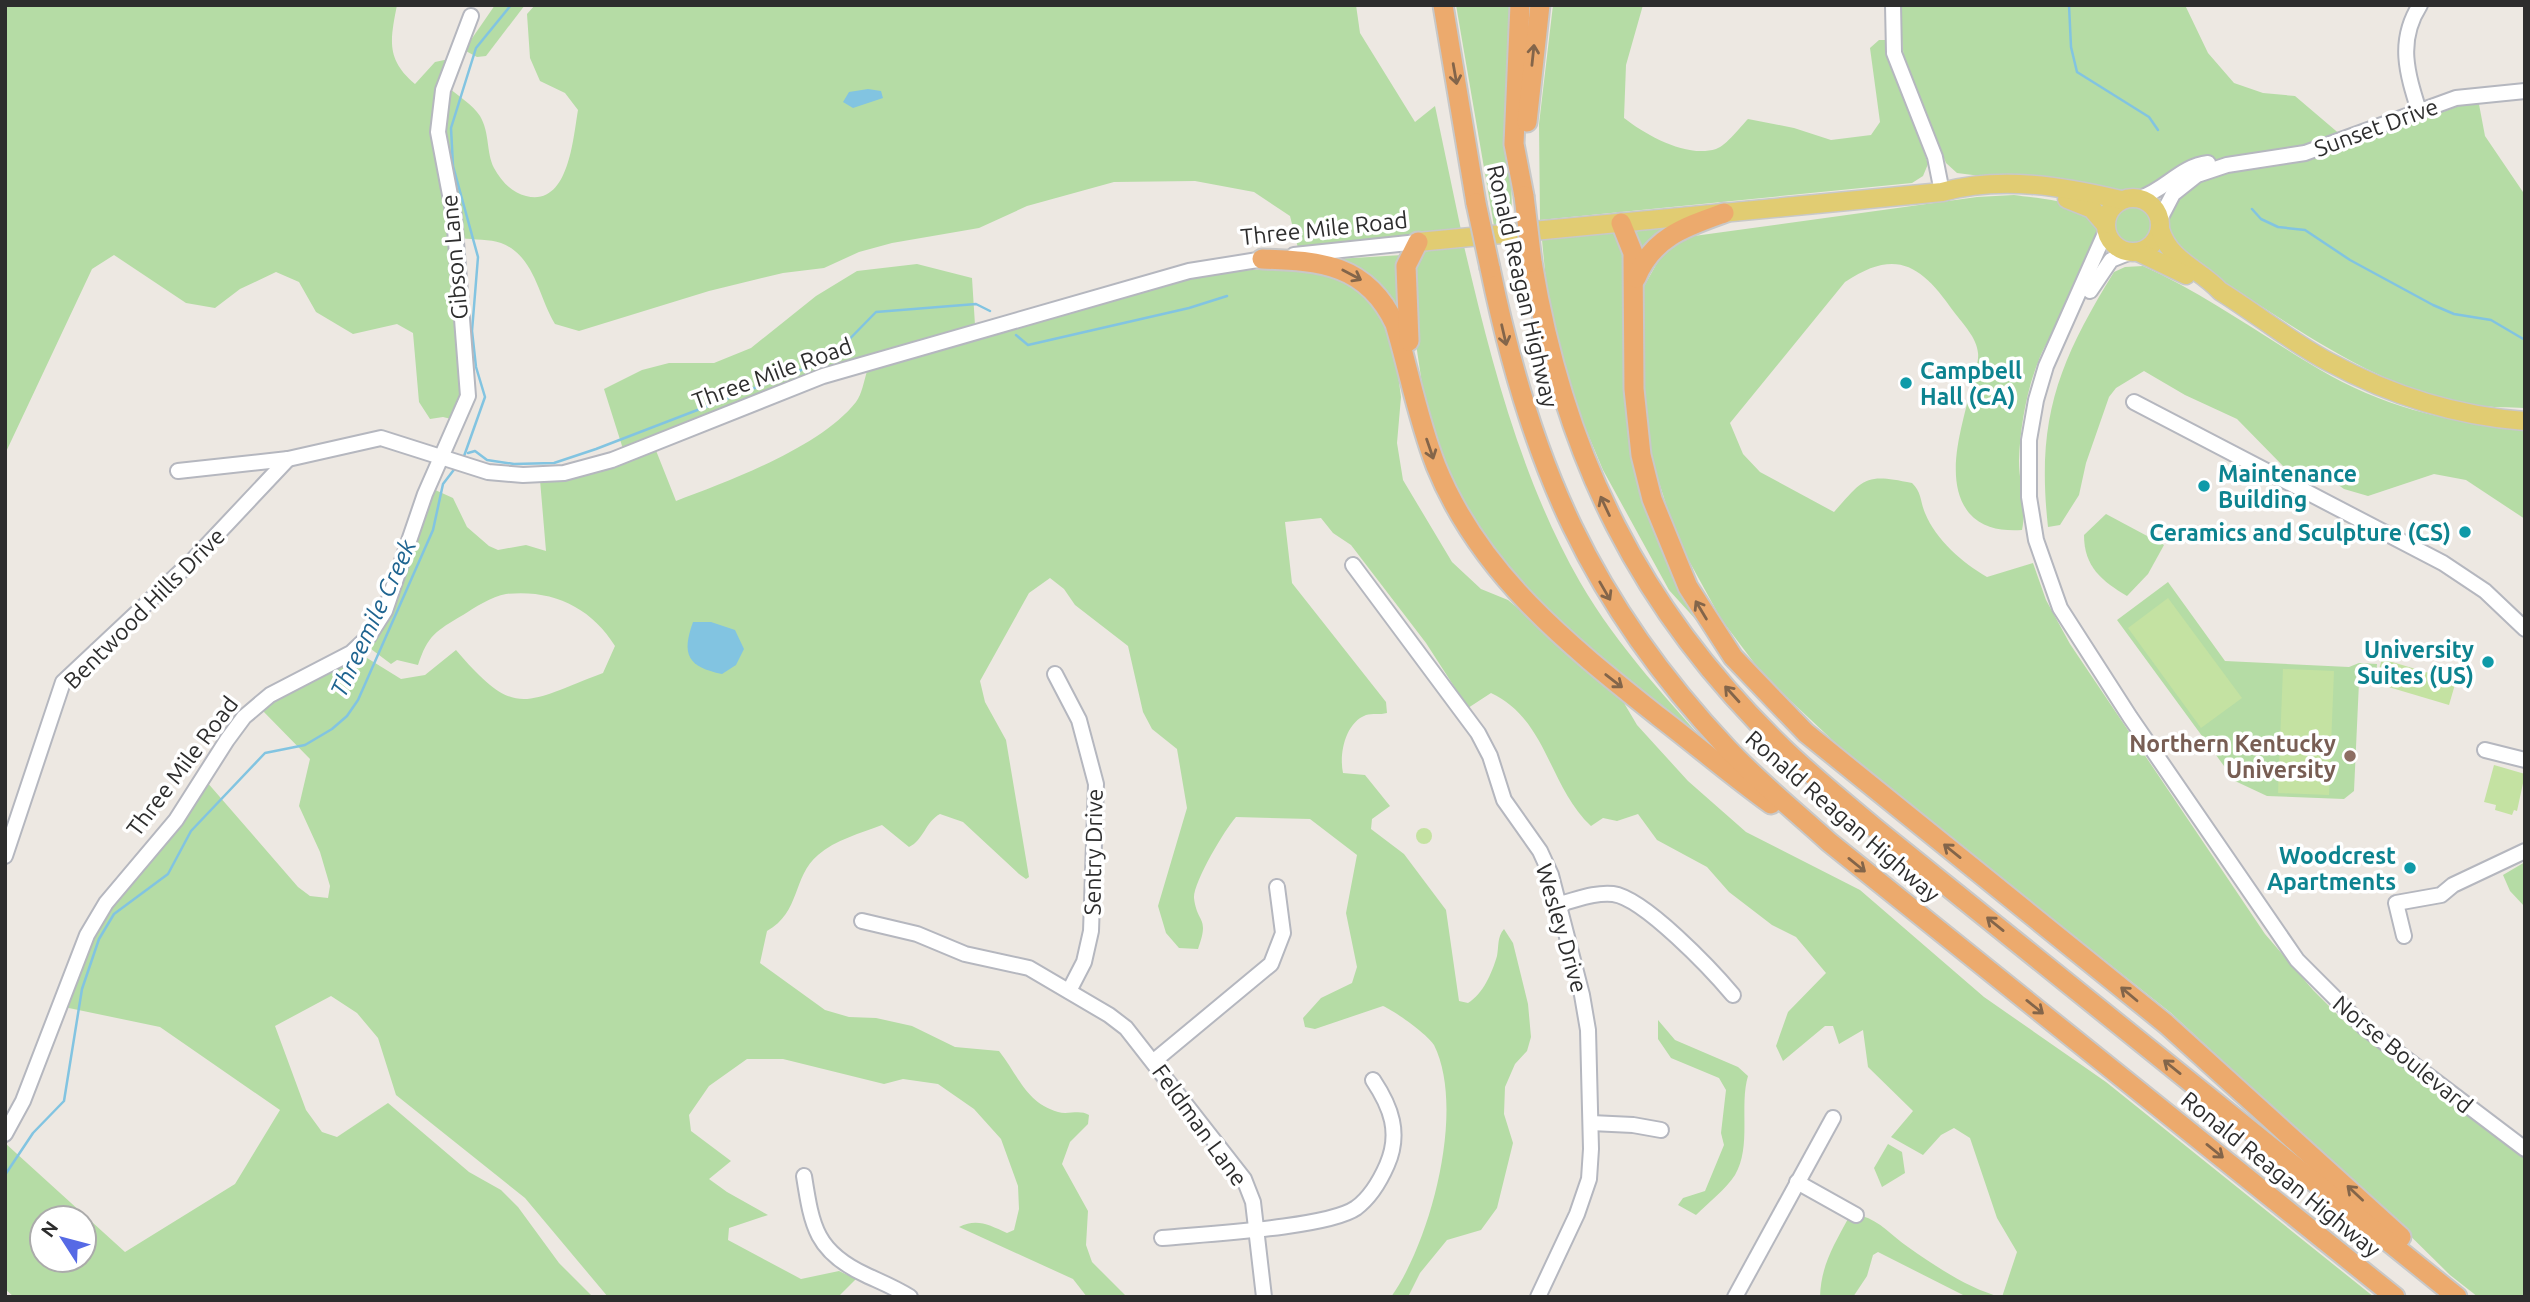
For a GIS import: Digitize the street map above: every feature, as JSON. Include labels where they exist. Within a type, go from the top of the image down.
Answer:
[{"type":"highway","points":[[1520,5],[1514,144],[1524,196]]},
{"type":"highway","name":"Ronald Reagan Highway","points":[[1540,5],[1527,112],[1524,196],[1543,325],[1566,411],[1604,505],[1649,586],[1681,634],[1719,681],[1783,748],[1866,821],[2455,1296]]},
{"type":"highway","name":"Ronald Reagan Highway","points":[[1443,6],[1476,203],[1514,377],[1539,455],[1575,534],[1609,597],[1652,660],[1699,717],[1770,790],[1829,842],[2395,1297]]},
{"type":"highway","points":[[1634,282],[1648,253],[1667,236],[1724,213]]},
{"type":"highway","points":[[1621,223],[1633,253],[1635,408],[1652,499],[1666,539],[1699,607],[1749,676],[1824,748],[2190,1044],[2403,1239],[2455,1296]]},
{"type":"highway","points":[[1412,384],[1405,280],[1406,266],[1418,242]]},
{"type":"highway","points":[[1262,259],[1330,265],[1363,281],[1387,305],[1395,324],[1436,467],[1460,514],[1489,560],[1518,596],[1580,654],[1749,789],[1829,842]]},
{"type":"main road","name":"Three Mile Road","points":[[1942,192],[1975,183],[2030,183],[2130,199]]},
{"type":"main road","name":"Three Mile Road","points":[[1418,242],[1942,192],[2027,192],[2066,199],[2092,209],[2106,228]]},
{"type":"main road","points":[[2220,291],[2210,279],[2174,256],[2164,243],[2153,205],[2130,199],[2113,206],[2106,228],[2115,246],[2220,291],[2329,362],[2382,388],[2458,411],[2525,421]]},
{"type":"main road","points":[[2134,252],[2153,244],[2160,224]]},
{"type":"street","points":[[1893,5],[1894,53],[1935,157],[1942,192]]},
{"type":"street","points":[[2419,111],[2404,51],[2408,27],[2420,5]]},
{"type":"street","name":"Gibson Lane","points":[[447,459],[468,390],[460,324],[454,216],[440,149],[438,117],[443,90],[471,16]]},
{"type":"street","name":"Sunset Drive","points":[[2160,224],[2169,200],[2183,184],[2197,175],[2227,165],[2305,153],[2419,111],[2477,94],[2525,91]]},
{"type":"street","name":"Sunset Drive","points":[[2130,199],[2164,187],[2188,169],[2216,162],[2227,165]]},
{"type":"street","name":"Norse Boulevard","points":[[2106,228],[2041,382],[2032,420],[2028,461],[2031,512],[2040,558],[2069,625],[2297,960],[2364,1027],[2525,1149]]},
{"type":"street","name":"Three Mile Road","points":[[5,1134],[23,1101],[87,935],[106,902],[176,820],[244,717],[270,695],[344,657],[369,636],[385,611],[397,582],[425,494],[447,459],[472,467],[523,475],[577,470],[612,460],[823,376],[1189,271],[1262,259],[1418,242]]},
{"type":"street","name":"Norse Boulevard","points":[[2067,318],[2081,304],[2105,265],[2120,254],[2134,252]]},
{"type":"street","points":[[2134,402],[2443,563],[2485,591],[2525,629]]},
{"type":"street","points":[[178,471],[288,459],[381,438],[447,459]]},
{"type":"street","name":"Bentwood Hills Drive","points":[[5,856],[63,682],[194,560],[288,459]]},
{"type":"street","name":"Wesley Drive","points":[[1353,565],[1478,733],[1490,756],[1507,807],[1547,865],[1559,904],[1587,1025],[1591,1163],[1585,1192],[1538,1297]]},
{"type":"street","name":"Sentry Drive","points":[[1055,674],[1079,720],[1096,784],[1091,931],[1084,962],[1069,991]]},
{"type":"street","points":[[2486,750],[2525,760]]},
{"type":"street","points":[[2404,936],[2396,903],[2441,895],[2453,885],[2525,851]]},
{"type":"street","points":[[1154,1061],[1271,964],[1283,933],[1276,887]]},
{"type":"street","points":[[1559,904],[1606,893],[1629,900],[1702,960],[1733,995]]},
{"type":"street","name":"Feldman Lane","points":[[862,921],[916,934],[965,954],[1029,968],[1118,1021],[1154,1061],[1244,1179],[1256,1228],[1264,1297]]},
{"type":"street","points":[[1162,1238],[1336,1218],[1356,1208],[1372,1192],[1388,1163],[1394,1138],[1391,1110],[1373,1080]]},
{"type":"street","points":[[1734,1297],[1833,1118]]},
{"type":"street","points":[[1591,1123],[1633,1125],[1661,1130]]},
{"type":"street","points":[[804,1176],[814,1228],[829,1252],[846,1265],[910,1297]]},
{"type":"street","points":[[1797,1182],[1856,1214]]},
{"type":"green space","points":[[5,5],[397,5],[393,49],[399,66],[406,75],[415,84],[435,62],[449,59],[437,104],[449,203],[462,396],[455,420],[443,417],[430,419],[419,402],[413,333],[397,324],[353,334],[316,312],[299,282],[276,272],[240,289],[215,308],[186,303],[114,255],[92,269],[5,454]]},
{"type":"green space","points":[[495,5],[525,5],[486,56],[477,57],[464,50]]},
{"type":"green space","points":[[535,5],[1356,5],[1360,33],[1415,122],[1435,106],[1461,230],[1298,248],[1290,216],[1254,192],[1195,181],[1114,182],[1027,206],[979,228],[892,243],[859,252],[824,268],[783,273],[709,291],[579,331],[555,324],[529,267],[512,249],[497,242],[462,238],[447,162],[444,124],[448,87],[480,116],[492,162],[507,186],[526,196],[540,197],[552,191],[560,181],[571,152],[578,110],[565,93],[540,81],[530,58],[527,14]]},
{"type":"green space","points":[[1456,5],[1513,5],[1509,43],[1512,222],[1494,226]]},
{"type":"green space","points":[[1553,5],[1643,5],[1626,65],[1624,118],[1668,144],[1693,150],[1705,151],[1720,147],[1748,119],[1794,128],[1831,140],[1871,135],[1880,122],[1870,48],[1879,40],[1887,40],[1928,164],[1923,176],[1912,183],[1540,220],[1539,124]]},
{"type":"green space","points":[[1899,5],[2185,5],[2208,53],[2234,83],[2263,93],[2295,96],[2342,136],[2308,147],[2206,160],[2152,187],[2135,192],[2093,190],[1957,173],[1946,163],[1904,61]]},
{"type":"green space","points":[[2478,99],[2485,136],[2525,195],[2525,408],[2482,406],[2435,396],[2358,365],[2180,255],[2167,236],[2166,219],[2174,204],[2195,182],[2231,171],[2311,160]]},
{"type":"green space","points":[[2014,195],[2060,202],[2083,209],[2096,222],[2097,234],[2086,269],[2040,357],[2028,395],[2019,461],[2024,513],[2022,530],[2000,529],[1980,523],[1969,513],[1961,499],[1957,483],[1957,448],[1977,363],[1977,347],[1969,331],[1931,283],[1907,267],[1879,265],[1845,282],[1730,423],[1743,454],[1760,472],[1834,512],[1859,485],[1867,481],[1884,479],[1912,483],[1918,490],[1925,513],[1936,532],[1960,558],[1987,577],[2033,563],[2046,600],[2070,644],[2265,934],[2313,990],[2346,1023],[2525,1158],[2525,1297],[2478,1297],[2450,1275],[2379,1205],[2171,1013],[1859,765],[1764,676],[1721,619],[1677,539],[1652,460],[1639,343],[1643,288],[1661,256],[1678,243],[1694,236],[1977,197]]},
{"type":"green space","points":[[2133,205],[2146,211],[2152,224],[2146,237],[2133,243],[2120,237],[2114,224],[2120,211]]},
{"type":"green space","points":[[1671,227],[1639,259],[1631,232]]},
{"type":"green space","points":[[1619,232],[1628,255],[1633,434],[1717,643],[1669,590],[1603,470],[1566,382],[1547,292],[1542,240]]},
{"type":"green space","points":[[1464,246],[1485,333],[1510,418],[1524,461],[1559,543],[1611,630],[1646,675],[1722,761],[1522,590],[1469,515],[1439,448],[1424,397],[1416,344],[1414,259],[1421,252]]},
{"type":"green space","points":[[1402,255],[1402,329],[1337,259]]},
{"type":"green space","points":[[917,264],[972,278],[975,325],[849,361],[623,449],[604,389],[642,370],[669,363],[714,363],[751,348],[816,296],[857,271]]},
{"type":"green space","points":[[2143,266],[2215,304],[2331,376],[2377,398],[2450,419],[2525,429],[2525,519],[2466,480],[2434,474],[2368,496],[2344,489],[2320,472],[2283,466],[2237,419],[2185,395],[2144,371],[2116,388],[2109,397],[2086,463],[2079,495],[2060,525],[2048,527],[2045,454],[2049,423],[2065,364],[2078,335],[2114,272],[2125,267]]},
{"type":"green space","points":[[1278,268],[1341,275],[1376,303],[1391,333],[1397,367],[1401,397],[1397,443],[1403,480],[1452,562],[1481,589],[1508,600],[1617,691],[1637,725],[1688,781],[1746,832],[1860,890],[1984,997],[2106,1082],[2374,1297],[2002,1297],[2017,1252],[1997,1218],[1970,1138],[1954,1128],[1941,1135],[1923,1155],[1891,1137],[1913,1111],[1868,1067],[1863,1030],[1839,1044],[1833,1026],[1825,1026],[1783,1061],[1776,1046],[1788,1012],[1826,973],[1796,937],[1772,925],[1729,892],[1707,867],[1657,840],[1638,814],[1617,821],[1603,818],[1591,826],[1577,810],[1524,719],[1510,705],[1491,693],[1468,708],[1426,643],[1351,545],[1333,533],[1321,518],[1285,522],[1292,583],[1386,702],[1387,713],[1366,715],[1353,725],[1343,748],[1343,773],[1365,775],[1390,806],[1372,819],[1371,829],[1404,854],[1446,910],[1459,1001],[1468,1003],[1482,989],[1495,963],[1499,938],[1504,929],[1513,943],[1528,1004],[1531,1037],[1527,1051],[1515,1064],[1505,1087],[1504,1114],[1513,1143],[1497,1208],[1481,1230],[1447,1240],[1420,1273],[1408,1297],[1391,1297],[1406,1273],[1431,1210],[1445,1138],[1443,1072],[1434,1045],[1411,1024],[1383,1006],[1315,1029],[1305,1027],[1303,1018],[1321,998],[1352,983],[1357,967],[1346,913],[1357,855],[1310,819],[1236,817],[1210,856],[1195,891],[1194,898],[1203,925],[1198,949],[1179,948],[1166,933],[1158,906],[1187,808],[1177,749],[1152,729],[1143,712],[1128,646],[1075,605],[1064,589],[1050,578],[1029,593],[980,681],[985,702],[1006,740],[1029,877],[1026,879],[1019,874],[963,822],[940,814],[909,847],[882,825],[832,845],[810,864],[786,914],[767,931],[760,963],[825,1010],[849,1017],[876,1018],[912,1026],[955,1047],[999,1051],[1030,1095],[1038,1102],[1058,1112],[1082,1112],[1089,1115],[1088,1124],[1070,1142],[1062,1164],[1088,1211],[1086,1245],[1092,1262],[1127,1297],[1087,1297],[1073,1279],[959,1227],[977,1223],[1007,1233],[1014,1230],[1019,1209],[1018,1186],[1001,1139],[974,1109],[938,1084],[903,1079],[884,1084],[783,1059],[747,1059],[709,1086],[689,1115],[691,1131],[731,1161],[709,1179],[768,1215],[729,1228],[728,1240],[801,1279],[839,1271],[856,1279],[838,1297],[608,1297],[525,1198],[396,1095],[378,1038],[357,1013],[331,996],[275,1026],[306,1110],[322,1132],[337,1137],[388,1103],[469,1172],[501,1190],[518,1207],[559,1263],[593,1297],[14,1297],[5,1289],[5,1143],[72,1204],[28,1204],[28,1274],[98,1274],[98,1227],[125,1252],[235,1184],[280,1110],[160,1027],[64,1007],[93,934],[109,907],[206,781],[298,887],[310,896],[328,898],[330,886],[320,852],[299,806],[310,759],[261,709],[359,653],[401,679],[425,675],[456,650],[493,687],[508,696],[522,699],[555,692],[603,673],[615,646],[594,621],[582,611],[554,598],[523,593],[495,597],[446,625],[425,647],[418,665],[397,660],[391,664],[367,646],[433,489],[453,498],[467,527],[489,546],[498,550],[526,545],[546,551],[540,480],[591,473],[655,448],[676,501],[773,461],[821,434],[856,402],[867,371],[1175,282],[1224,272]]},
{"type":"green space","points":[[2106,514],[2164,545],[2148,574],[2127,596],[2102,579],[2087,556],[2084,535]]},
{"type":"green space","points":[[2168,582],[2225,661],[2349,667],[2359,663],[2377,664],[2375,685],[2359,682],[2354,791],[2344,799],[2267,796],[2235,781],[2117,620]]},
{"type":"green space","points":[[2168,598],[2242,698],[2201,728],[2128,628]]},
{"type":"green space","points":[[2382,659],[2456,681],[2449,705],[2375,683]]},
{"type":"green space","points":[[2283,669],[2334,671],[2329,795],[2278,793]]},
{"type":"green space","points":[[2494,765],[2525,774],[2517,811],[2514,810],[2512,815],[2495,810],[2496,805],[2484,802]]},
{"type":"green space","points":[[1424,828],[1430,830],[1430,842],[1424,844],[1418,842],[1416,836],[1418,830]]},
{"type":"green space","points":[[2525,862],[2525,907],[2510,891],[2503,875]]},
{"type":"green space","points":[[1658,1020],[1675,1040],[1738,1067],[1748,1076],[1740,1164],[1727,1185],[1696,1215],[1678,1205],[1683,1198],[1705,1191],[1724,1145],[1721,1133],[1726,1090],[1719,1078],[1671,1058],[1658,1039]]},
{"type":"green space","points":[[1888,1144],[1902,1152],[1905,1173],[1882,1187],[1874,1168]]},
{"type":"green space","points":[[1862,1216],[1880,1225],[1929,1262],[1953,1276],[2001,1297],[1967,1297],[1878,1252],[1873,1255],[1867,1276],[1853,1297],[1820,1297],[1826,1265],[1838,1237],[1849,1217]]},
{"type":"water","points":[[868,89],[881,91],[883,98],[853,108],[843,102],[849,92]]},
{"type":"water","points":[[693,622],[711,622],[735,630],[744,649],[736,665],[722,674],[701,668],[690,658],[688,643]]},
{"type":"waterway","name":"Threemile Creek","points":[[463,459],[485,397],[476,367],[472,331],[478,257],[453,166],[451,128],[476,48],[511,5]]},
{"type":"waterway","name":"Threemile Creek","points":[[2069,5],[2071,47],[2077,72],[2149,117],[2158,130]]},
{"type":"waterway","name":"Threemile Creek","points":[[2252,209],[2261,219],[2278,227],[2305,230],[2350,260],[2433,305],[2454,314],[2491,320],[2525,340]]},
{"type":"waterway","points":[[1016,335],[1028,345],[1189,308],[1227,296]]},
{"type":"waterway","points":[[468,453],[475,451],[487,460],[514,464],[554,463],[830,359],[876,312],[976,304],[990,311]]},
{"type":"waterway","name":"Threemile Creek","points":[[5,1175],[33,1133],[64,1101],[82,989],[99,939],[114,914],[168,874],[191,831],[265,753],[305,745],[332,729],[347,716],[358,700],[433,530],[443,484],[456,467]]},
{"type":"place","name":"Campbell Hall (CA)","points":[[1906,383]]},
{"type":"place","name":"Maintenance Building","points":[[2204,486]]},
{"type":"place","name":"Ceramics and Sculpture (CS)","points":[[2465,532]]},
{"type":"place","name":"University Suites (US)","points":[[2488,662]]},
{"type":"place","name":"Northern Kentucky University","points":[[2350,756]]},
{"type":"place","name":"Woodcrest Apartments","points":[[2410,868]]}]
